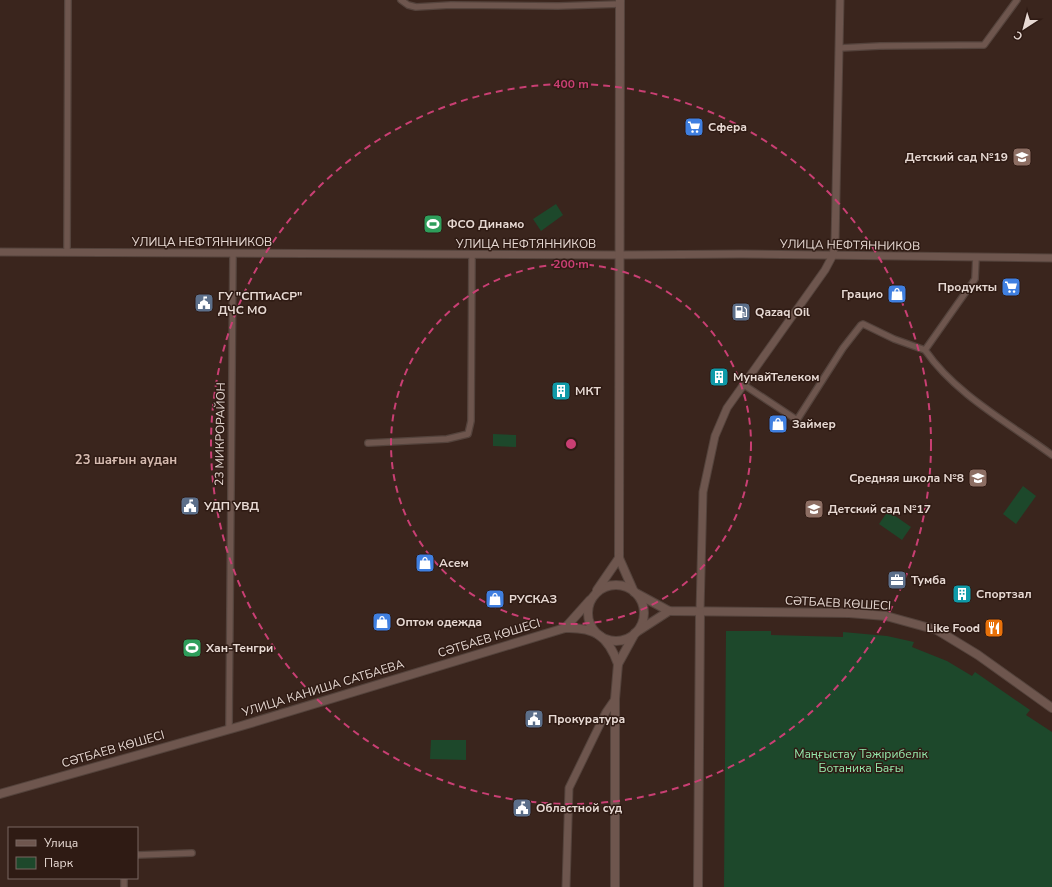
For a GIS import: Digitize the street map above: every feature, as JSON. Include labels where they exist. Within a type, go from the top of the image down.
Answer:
[{"type":"main road","points":[[615,887],[614,699],[618,664],[640,626],[643,617],[643,608],[640,599],[634,592],[619,558],[621,255],[620,2]]},
{"type":"main road","points":[[618,664],[612,647],[597,633],[590,623],[588,611],[594,596],[619,558]]},
{"type":"main road","points":[[565,628],[600,590],[608,586],[617,585],[626,587],[634,592]]},
{"type":"main road","name":"СӘТБАЕВ КӨШЕСІ","points":[[634,592],[669,611],[849,613],[886,616],[916,623],[937,630],[957,641],[1052,708]]},
{"type":"main road","points":[[597,633],[612,640],[624,639],[669,611]]},
{"type":"main road","points":[[698,887],[700,612]]},
{"type":"main road","name":"СӘТБАЕВ КӨШЕСІ","points":[[420,671],[565,628],[574,628],[597,633]]},
{"type":"main road","name":"УЛИЦА КАНИША САТБАЕВА","points":[[231,727],[420,671]]},
{"type":"main road","name":"СӘТБАЕВ КӨШЕСІ","points":[[0,794],[231,727]]},
{"type":"street","points":[[68,0],[68,252]]},
{"type":"street","points":[[401,0],[408,5],[416,7],[451,5],[558,6],[620,2]]},
{"type":"street","points":[[700,612],[703,492],[715,436],[727,408],[825,270],[833,255],[835,243],[837,190],[840,0]]},
{"type":"street","points":[[840,48],[984,45],[1017,0]]},
{"type":"street","name":"УЛИЦА НЕФТЯННИКОВ","points":[[0,252],[833,255],[1052,258]]},
{"type":"street","name":"23 МИКРОРАЙОН","points":[[231,727],[229,639],[233,253]]},
{"type":"street","points":[[368,443],[447,439],[468,434],[471,421],[472,254]]},
{"type":"street","points":[[925,350],[975,279],[976,257]]},
{"type":"street","points":[[744,385],[797,420],[843,348],[863,324],[894,339],[925,350],[935,365],[963,391],[1052,455]]},
{"type":"street","points":[[566,887],[569,788],[606,712],[614,699]]},
{"type":"street","points":[[138,855],[192,852]]},
{"type":"green space","points":[[556,204],[563,215],[541,231],[533,219]]},
{"type":"green space","points":[[493,434],[516,435],[516,447],[493,446]]},
{"type":"green space","points":[[1023,486],[1036,496],[1016,524],[1003,514]]},
{"type":"green space","points":[[888,511],[911,527],[902,540],[879,524]]},
{"type":"green space","name":"Маңғыстау Тәжірибелік Ботаника Бағы","points":[[726,631],[771,631],[771,635],[843,637],[843,632],[887,636],[914,642],[912,647],[947,661],[972,676],[975,672],[1030,710],[1026,715],[1052,732],[1052,887],[724,887]]},
{"type":"green space","points":[[431,740],[466,740],[466,760],[430,759]]},
{"type":"place","name":"Сфера","points":[[694,127]]},
{"type":"place","name":"Детский сад №19","points":[[1022,157]]},
{"type":"place","name":"ФСО Динамо","points":[[433,224]]},
{"type":"place","name":"Продукты","points":[[1011,287]]},
{"type":"place","name":"Грацио","points":[[897,294]]},
{"type":"place","name":"ГУ \"СПТиАСР\" ДЧС МО","points":[[204,303]]},
{"type":"place","name":"Qazaq Oil","points":[[741,312]]},
{"type":"place","name":"МунайТелеком","points":[[719,377]]},
{"type":"place","name":"МКТ","points":[[561,391]]},
{"type":"place","name":"Займер","points":[[778,424]]},
{"type":"place","name":"Средняя школа №8","points":[[978,478]]},
{"type":"place","name":"УДП УВД","points":[[190,506]]},
{"type":"place","name":"Детский сад №17","points":[[814,509]]},
{"type":"place","name":"Асем","points":[[425,563]]},
{"type":"place","name":"Тумба","points":[[897,580]]},
{"type":"place","name":"Спортзал","points":[[962,594]]},
{"type":"place","name":"РУСКАЗ","points":[[495,599]]},
{"type":"place","name":"Оптом одежда","points":[[382,622]]},
{"type":"place","name":"Like Food","points":[[994,628]]},
{"type":"place","name":"Хан-Тенгри","points":[[192,648]]},
{"type":"place","name":"Прокуратура","points":[[534,719]]},
{"type":"place","name":"Областной суд","points":[[522,808]]},
{"type":"district","name":"23 шағын аудан","points":[[126,460]]}]
